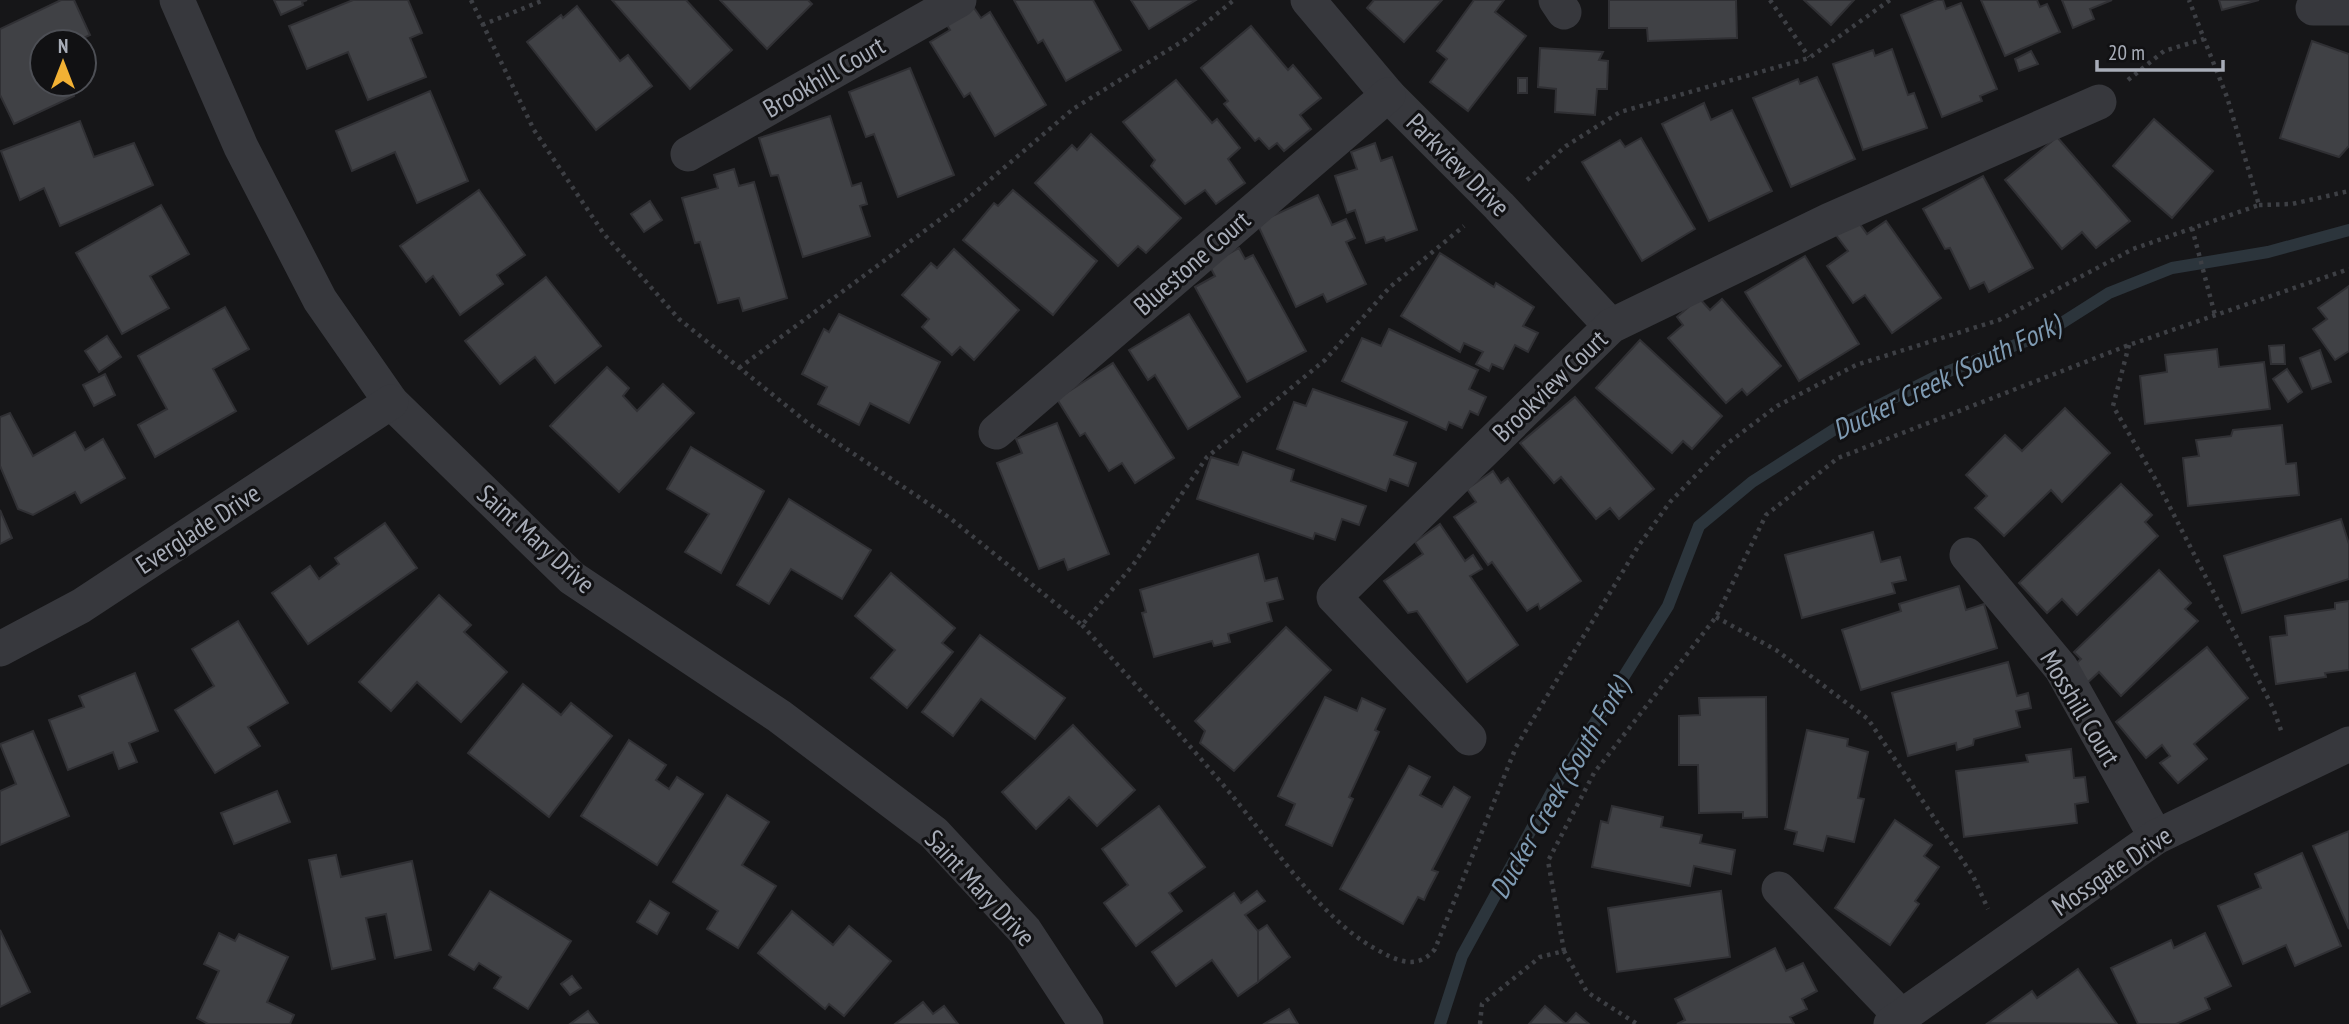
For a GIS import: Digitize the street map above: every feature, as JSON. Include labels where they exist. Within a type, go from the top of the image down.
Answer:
[{"type":"street","name":"Saint Mary Drive","points":[[177,0],[241,147],[320,300],[391,402],[572,578],[779,716],[934,833],[1025,931],[1086,1024]]},
{"type":"street","name":"Brookhill Court","points":[[688,154],[959,0]]},
{"type":"street","name":"Parkview Drive","points":[[1308,0],[1388,95],[1499,206],[1611,327]]},
{"type":"street","points":[[2313,8],[2349,8]]},
{"type":"street","name":"Bluestone Court","points":[[996,432],[1388,95]]},
{"type":"street","name":"Brookview Court","points":[[1469,738],[1334,597],[1611,327],[1829,220],[2099,102]]},
{"type":"street","name":"Everglade Drive","points":[[0,649],[81,606],[391,402]]},
{"type":"street","name":"Mosshill Court","points":[[1967,555],[2061,667],[2156,837]]},
{"type":"street","name":"Mossgate Drive","points":[[1896,1020],[2156,837],[2349,744]]},
{"type":"street","points":[[1779,889],[1896,1020]]},
{"type":"path","points":[[471,0],[534,130],[604,234],[679,319],[809,424],[950,518],[1082,625],[1191,747],[1331,915],[1374,948],[1410,964],[1426,960],[1435,949],[1521,739],[1639,545],[1670,502],[1724,446],[1777,406],[1856,365],[1999,320],[2133,249],[2259,205],[2292,204],[2349,191]]},
{"type":"path","points":[[482,25],[544,0]]},
{"type":"path","points":[[739,368],[965,201],[1073,109],[1186,40],[1234,0]]},
{"type":"path","points":[[1770,0],[1809,58]]},
{"type":"path","points":[[1082,625],[1133,565],[1207,457],[1325,360],[1390,287],[1457,230],[1499,206],[1566,146],[1620,112],[1695,88],[1809,58],[1891,0]]},
{"type":"path","points":[[2189,0],[2227,97],[2259,205]]},
{"type":"path","points":[[2099,102],[2164,51],[2204,39]]},
{"type":"path","points":[[2192,228],[2215,315]]},
{"type":"path","points":[[1637,1024],[1587,992],[1564,951],[1548,861],[1594,773],[1716,617],[1766,515],[1838,458],[2129,345],[2349,269]]},
{"type":"path","points":[[2129,345],[2113,407],[2157,482],[2273,708],[2296,770]]},
{"type":"path","points":[[1716,617],[1776,650],[1868,719],[1973,876],[2004,944]]},
{"type":"path","points":[[1479,1024],[1482,1004],[1541,957],[1564,951]]},
{"type":"building","points":[[61,0],[74,0],[87,28],[28,28],[28,98],[70,98],[14,124],[0,95],[0,29]]},
{"type":"building","points":[[274,0],[307,0],[302,2],[303,5],[281,15]]},
{"type":"building","points":[[353,0],[408,0],[422,33],[410,38],[426,77],[368,100],[348,52],[307,69],[289,26]]},
{"type":"building","points":[[612,0],[686,0],[732,50],[690,89]]},
{"type":"building","points":[[720,0],[808,0],[812,4],[767,49]]},
{"type":"building","points":[[1014,0],[1093,0],[1121,50],[1066,81],[1043,40],[1038,43]]},
{"type":"building","points":[[1131,0],[1196,0],[1149,29]]},
{"type":"building","points":[[1374,0],[1442,0],[1404,42],[1367,8]]},
{"type":"building","points":[[1474,0],[1504,0],[1495,12],[1526,36],[1468,111],[1430,82],[1447,59],[1437,51]]},
{"type":"building","points":[[1609,0],[1736,0],[1737,38],[1648,41],[1647,28],[1609,28]]},
{"type":"building","points":[[1804,0],[1854,0],[1831,25]]},
{"type":"building","points":[[1943,0],[1946,9],[1961,3],[1997,89],[1980,96],[1982,101],[1942,117],[1901,15]]},
{"type":"building","points":[[1981,0],[2037,0],[2040,7],[2047,4],[2060,32],[2005,56]]},
{"type":"building","points":[[2062,0],[2112,0],[2090,9],[2094,19],[2073,28]]},
{"type":"building","points":[[2219,0],[2259,0],[2222,10]]},
{"type":"building","points":[[577,6],[620,61],[628,55],[652,86],[596,130],[527,42]]},
{"type":"building","points":[[974,8],[981,18],[990,12],[1046,105],[995,136],[970,93],[964,97],[930,42],[950,30],[947,25]]},
{"type":"building","points":[[1251,26],[1288,70],[1293,65],[1321,98],[1300,115],[1311,129],[1284,151],[1277,143],[1269,149],[1259,138],[1255,141],[1224,104],[1228,101],[1201,68]]},
{"type":"building","points":[[2312,41],[2349,54],[2349,146],[2339,157],[2280,138]]},
{"type":"building","points":[[1540,48],[1603,52],[1599,60],[1608,61],[1607,89],[1597,89],[1595,115],[1555,112],[1556,89],[1538,87]]},
{"type":"building","points":[[1892,49],[1908,95],[1914,93],[1927,128],[1863,150],[1833,64],[1873,50],[1875,56]]},
{"type":"building","points":[[2031,51],[2038,64],[2019,71],[2015,59]]},
{"type":"building","points":[[910,68],[954,175],[898,197],[874,134],[866,137],[849,92]]},
{"type":"building","points":[[1817,77],[1855,159],[1791,187],[1753,98],[1798,79],[1800,84]]},
{"type":"building","points":[[1518,78],[1527,78],[1527,93],[1518,93]]},
{"type":"building","points":[[1176,80],[1212,123],[1217,119],[1240,148],[1228,159],[1245,183],[1216,204],[1205,190],[1185,204],[1151,166],[1155,160],[1123,122]]},
{"type":"building","points":[[430,91],[468,181],[417,203],[395,152],[352,171],[336,131]]},
{"type":"building","points":[[1704,103],[1711,120],[1732,110],[1772,191],[1709,221],[1662,124]]},
{"type":"building","points":[[830,116],[852,186],[861,183],[867,204],[860,206],[870,236],[803,257],[778,175],[771,176],[759,138]]},
{"type":"building","points":[[2154,119],[2213,171],[2172,218],[2113,166]]},
{"type":"building","points":[[80,121],[94,157],[134,143],[153,185],[60,226],[44,188],[20,200],[1,151]]},
{"type":"building","points":[[1091,134],[1181,218],[1146,253],[1138,246],[1118,266],[1035,183],[1072,145],[1077,150]]},
{"type":"building","points":[[2057,137],[2130,221],[2096,248],[2082,232],[2062,249],[2005,180]]},
{"type":"building","points":[[1641,138],[1695,229],[1642,261],[1582,162],[1620,140],[1625,147]]},
{"type":"building","points":[[1375,143],[1381,161],[1392,157],[1417,230],[1386,241],[1384,237],[1366,243],[1355,210],[1347,213],[1335,176],[1357,169],[1351,152]]},
{"type":"building","points":[[734,169],[739,186],[754,182],[787,298],[743,311],[739,298],[718,303],[700,242],[695,243],[682,198],[718,188],[714,175]]},
{"type":"building","points":[[1983,176],[2033,268],[1989,292],[1984,282],[1970,289],[1950,248],[1945,249],[1923,209]]},
{"type":"building","points":[[479,190],[525,255],[497,275],[503,284],[460,315],[433,276],[426,282],[400,246]]},
{"type":"building","points":[[1013,190],[1097,261],[1053,315],[963,240],[994,203],[998,206]]},
{"type":"building","points":[[1318,195],[1332,225],[1346,219],[1355,238],[1346,242],[1366,284],[1327,302],[1323,294],[1296,307],[1257,223]]},
{"type":"building","points":[[650,201],[662,220],[644,232],[631,214]]},
{"type":"building","points":[[161,205],[189,254],[150,276],[169,308],[122,334],[76,253]]},
{"type":"building","points":[[1857,220],[1867,234],[1886,221],[1941,298],[1892,333],[1865,295],[1853,303],[1827,266],[1848,251],[1836,235]]},
{"type":"building","points":[[1239,248],[1245,259],[1253,255],[1306,351],[1247,382],[1195,287],[1215,276],[1209,265]]},
{"type":"building","points":[[954,249],[1019,310],[974,360],[960,347],[952,355],[922,327],[929,319],[902,295],[931,263],[937,268]]},
{"type":"building","points":[[1440,253],[1494,287],[1496,283],[1534,307],[1523,326],[1538,333],[1528,352],[1515,345],[1503,369],[1492,364],[1489,371],[1476,364],[1483,352],[1464,343],[1460,352],[1401,316]]},
{"type":"building","points":[[1805,256],[1859,344],[1799,381],[1745,292]]},
{"type":"building","points":[[546,277],[601,346],[555,383],[535,357],[500,384],[465,341]]},
{"type":"building","points":[[2349,286],[2349,351],[2335,360],[2313,329],[2327,319],[2318,308]]},
{"type":"building","points":[[1699,298],[1710,310],[1722,299],[1781,366],[1747,395],[1742,389],[1726,403],[1668,338],[1683,325],[1677,317]]},
{"type":"building","points":[[225,307],[249,349],[213,369],[236,411],[155,457],[138,425],[167,409],[138,356]]},
{"type":"building","points":[[839,314],[940,362],[909,423],[870,403],[859,425],[818,404],[827,387],[802,374],[824,329],[829,332]]},
{"type":"building","points":[[1189,314],[1240,397],[1188,429],[1155,375],[1148,380],[1129,350]]},
{"type":"building","points":[[1389,329],[1478,370],[1469,389],[1486,397],[1478,415],[1470,411],[1462,428],[1449,422],[1446,430],[1342,381],[1362,338],[1381,346]]},
{"type":"building","points":[[107,336],[121,357],[99,372],[85,351]]},
{"type":"building","points":[[1640,340],[1722,416],[1692,449],[1683,441],[1672,453],[1596,388]]},
{"type":"building","points":[[2284,345],[2285,364],[2271,364],[2269,346]]},
{"type":"building","points":[[2217,349],[2219,367],[2264,362],[2270,409],[2145,424],[2140,376],[2167,372],[2165,355]]},
{"type":"building","points":[[2320,350],[2331,382],[2312,389],[2300,358]]},
{"type":"building","points":[[1113,363],[1174,458],[1135,483],[1122,463],[1109,471],[1085,433],[1080,436],[1057,399]]},
{"type":"building","points":[[607,367],[629,388],[623,396],[637,411],[663,384],[694,413],[619,492],[550,426]]},
{"type":"building","points":[[2287,369],[2302,392],[2288,402],[2273,379]]},
{"type":"building","points":[[105,374],[115,395],[94,406],[83,385]]},
{"type":"building","points":[[1313,389],[1407,422],[1394,455],[1416,463],[1408,486],[1390,479],[1386,491],[1277,449],[1294,402],[1306,406]]},
{"type":"building","points":[[1575,397],[1654,489],[1619,519],[1610,508],[1596,519],[1561,477],[1554,483],[1520,443]]},
{"type":"building","points":[[2065,408],[2110,453],[2062,502],[2051,490],[2004,536],[1975,508],[1987,496],[1966,475],[2005,435],[2022,451]]},
{"type":"building","points":[[10,413],[33,456],[75,432],[85,450],[103,439],[125,478],[81,503],[75,492],[33,515],[18,509],[0,466],[0,417]]},
{"type":"building","points":[[1057,423],[1109,554],[1068,570],[1064,559],[1039,569],[997,463],[1022,453],[1016,439]]},
{"type":"building","points":[[2282,425],[2286,464],[2296,463],[2299,495],[2188,506],[2183,458],[2199,456],[2196,440],[2231,436],[2233,430]]},
{"type":"building","points":[[691,447],[764,491],[721,573],[685,552],[709,514],[667,489]]},
{"type":"building","points":[[1243,452],[1294,470],[1291,481],[1366,506],[1359,525],[1342,519],[1335,540],[1315,533],[1313,539],[1197,499],[1211,457],[1238,465]]},
{"type":"building","points":[[1493,471],[1501,483],[1508,478],[1581,581],[1540,609],[1538,604],[1527,611],[1492,562],[1488,565],[1454,517],[1476,502],[1467,489]]},
{"type":"building","points":[[2121,484],[2152,515],[2145,522],[2158,536],[2077,615],[2062,599],[2047,613],[2019,583]]},
{"type":"building","points":[[789,499],[871,550],[842,599],[791,569],[769,604],[737,585]]},
{"type":"building","points":[[0,510],[12,538],[0,544]]},
{"type":"building","points":[[2341,519],[2349,544],[2349,579],[2242,613],[2224,556]]},
{"type":"building","points":[[385,523],[417,568],[308,644],[272,593],[310,566],[319,579],[339,564],[335,558]]},
{"type":"building","points":[[1440,524],[1465,561],[1473,555],[1482,569],[1470,576],[1518,645],[1467,682],[1417,611],[1408,613],[1384,581],[1423,554],[1415,542]]},
{"type":"building","points":[[1873,532],[1881,562],[1900,557],[1906,580],[1892,583],[1895,593],[1802,618],[1785,555]]},
{"type":"building","points":[[1258,554],[1265,581],[1277,578],[1283,599],[1267,603],[1272,621],[1228,634],[1230,642],[1214,646],[1212,641],[1154,657],[1142,613],[1146,612],[1140,590]]},
{"type":"building","points":[[2159,570],[2191,603],[2185,609],[2198,621],[2121,696],[2099,672],[2085,685],[2070,669],[2081,659],[2074,652]]},
{"type":"building","points":[[891,573],[955,628],[942,643],[953,652],[907,708],[871,678],[895,650],[855,616]]},
{"type":"building","points":[[1959,586],[1966,610],[1984,604],[1997,648],[1861,690],[1842,630],[1901,611],[1899,604]]},
{"type":"building","points":[[439,595],[471,625],[464,632],[507,672],[461,722],[417,682],[391,711],[359,682]]},
{"type":"building","points":[[2349,601],[2349,670],[2325,673],[2326,677],[2276,684],[2270,637],[2287,635],[2285,616],[2335,609],[2335,603]]},
{"type":"building","points":[[238,621],[288,703],[248,727],[260,746],[215,773],[175,710],[214,686],[192,649]]},
{"type":"building","points":[[1286,627],[1331,670],[1234,771],[1200,743],[1205,731],[1195,721]]},
{"type":"building","points":[[980,635],[1065,698],[1035,739],[981,699],[953,736],[922,712]]},
{"type":"building","points":[[2207,647],[2248,698],[2194,744],[2207,759],[2178,783],[2160,763],[2170,756],[2162,745],[2146,758],[2116,722]]},
{"type":"building","points":[[2008,662],[2017,696],[2028,693],[2031,708],[2016,711],[2020,727],[1974,739],[1973,745],[1957,750],[1956,743],[1908,756],[1892,693]]},
{"type":"building","points":[[135,673],[158,731],[129,743],[137,762],[119,769],[113,752],[68,770],[49,720],[84,707],[79,696]]},
{"type":"building","points":[[523,684],[561,715],[571,703],[612,736],[549,817],[468,753]]},
{"type":"building","points":[[1325,697],[1357,711],[1362,698],[1385,709],[1375,730],[1379,732],[1349,797],[1353,799],[1332,846],[1286,825],[1295,804],[1278,796]]},
{"type":"building","points":[[1766,697],[1767,817],[1743,818],[1743,812],[1699,813],[1698,765],[1679,765],[1679,716],[1700,715],[1699,698]]},
{"type":"building","points":[[1073,725],[1135,790],[1097,826],[1069,797],[1036,829],[1002,792]]},
{"type":"building","points":[[1807,730],[1848,739],[1847,746],[1868,752],[1858,798],[1864,799],[1854,842],[1827,836],[1823,851],[1794,844],[1797,832],[1785,829]]},
{"type":"building","points":[[33,731],[69,816],[0,845],[0,791],[16,784],[0,744]]},
{"type":"building","points":[[629,740],[666,765],[656,780],[669,789],[677,777],[703,794],[657,865],[581,816]]},
{"type":"building","points":[[2071,749],[2074,778],[2085,777],[2088,802],[2075,804],[2077,823],[1964,837],[1956,771],[2028,762],[2026,755]]},
{"type":"building","points":[[1409,766],[1430,777],[1420,795],[1442,807],[1454,787],[1470,797],[1432,870],[1438,872],[1424,900],[1418,897],[1403,924],[1340,889]]},
{"type":"building","points":[[277,791],[290,822],[234,844],[221,813]]},
{"type":"building","points":[[727,795],[769,822],[742,865],[776,886],[738,948],[707,929],[718,911],[673,882]]},
{"type":"building","points":[[1159,806],[1205,867],[1169,893],[1182,911],[1136,946],[1104,903],[1128,885],[1102,849]]},
{"type":"building","points":[[1612,806],[1663,817],[1661,827],[1702,835],[1700,843],[1735,850],[1731,874],[1694,866],[1690,886],[1592,867],[1601,821],[1608,823]]},
{"type":"building","points":[[1895,820],[1932,845],[1924,856],[1939,867],[1915,901],[1919,904],[1890,945],[1835,908]]},
{"type":"building","points":[[2349,831],[2349,929],[2313,846]]},
{"type":"building","points":[[2302,853],[2341,946],[2295,966],[2286,945],[2243,964],[2218,906],[2261,888],[2255,874]]},
{"type":"building","points":[[336,855],[341,877],[412,861],[431,950],[395,958],[386,914],[366,918],[375,959],[332,969],[309,860]]},
{"type":"building","points":[[490,891],[571,941],[528,1009],[494,988],[501,977],[479,963],[474,970],[449,955]]},
{"type":"building","points":[[1257,891],[1265,901],[1245,915],[1258,931],[1258,982],[1238,996],[1212,960],[1176,986],[1152,952],[1234,893],[1241,903]]},
{"type":"building","points":[[1721,891],[1730,957],[1617,972],[1608,908]]},
{"type":"building","points":[[650,901],[669,913],[657,934],[637,922]]},
{"type":"building","points":[[792,911],[833,945],[849,926],[891,961],[844,1016],[829,1004],[825,1009],[758,953]]},
{"type":"building","points":[[1267,925],[1290,957],[1258,982],[1258,931]]},
{"type":"building","points":[[0,930],[30,992],[0,1007]]},
{"type":"building","points":[[219,933],[235,941],[239,934],[288,957],[267,1002],[294,1015],[290,1024],[208,1024],[197,1018],[219,971],[204,964]]},
{"type":"building","points":[[2205,933],[2231,986],[2205,998],[2210,1009],[2176,1024],[2138,1024],[2111,968],[2171,940],[2174,948]]},
{"type":"building","points":[[1775,948],[1786,971],[1803,963],[1817,991],[1802,999],[1807,1009],[1790,1017],[1794,1024],[1677,1024],[1685,1020],[1675,999]]},
{"type":"building","points":[[2078,969],[2117,1024],[1988,1023],[2032,991],[2037,998]]},
{"type":"building","points":[[572,976],[581,988],[570,995],[561,984]]},
{"type":"building","points":[[923,1002],[933,1014],[944,1006],[958,1024],[895,1024]]},
{"type":"building","points":[[1545,1006],[1566,1024],[1529,1024]]},
{"type":"building","points":[[1289,1009],[1298,1024],[1264,1024]]},
{"type":"building","points":[[588,1011],[598,1024],[570,1024]]},
{"type":"building","points":[[1576,1013],[1589,1024],[1566,1024]]},
{"type":"waterway","name":"Ducker Creek (South Fork)","points":[[1440,1024],[1462,956],[1554,788],[1668,606],[1699,526],[1752,482],[1846,422],[1939,375],[2046,333],[2109,293],[2172,268],[2268,252],[2349,230]]}]
